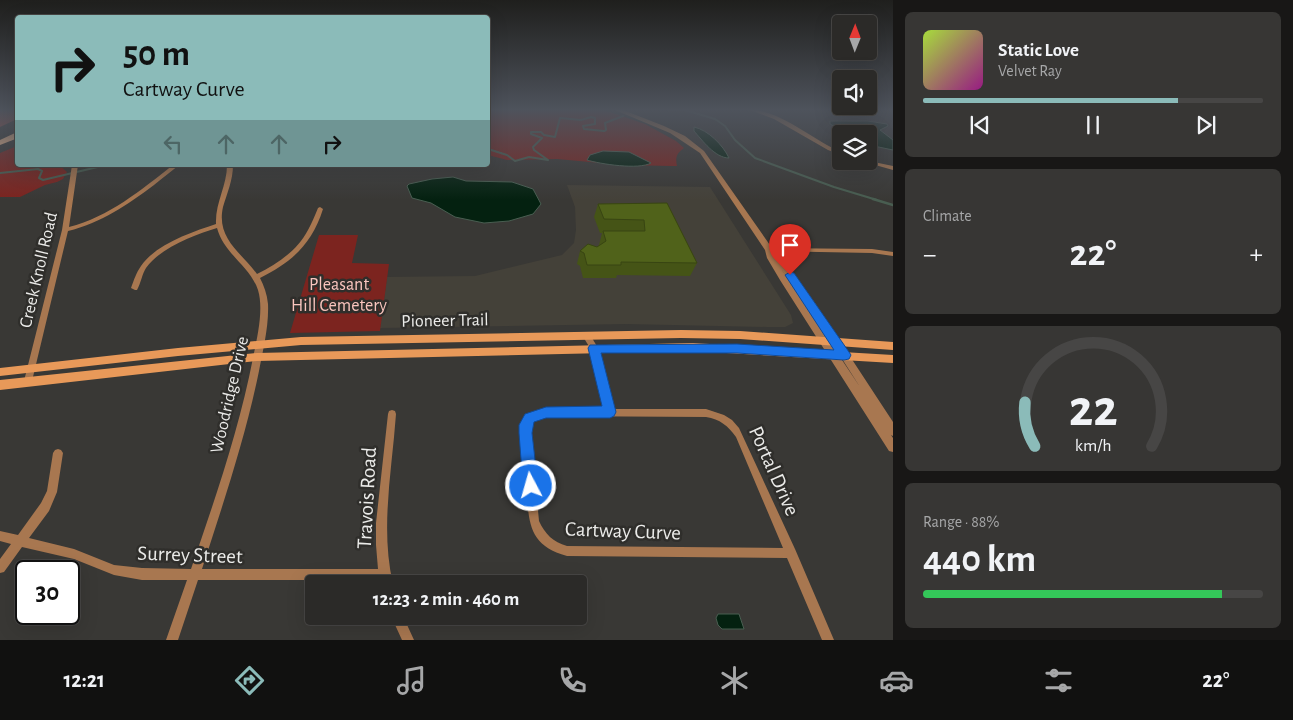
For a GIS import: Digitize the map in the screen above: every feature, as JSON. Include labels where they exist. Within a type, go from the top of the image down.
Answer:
[{"type":"main road","name":"Pioneer Trail","points":[[0,372],[259,344],[586,335],[730,335],[893,346]]},
{"type":"main road","name":"Pioneer Trail","points":[[0,385],[257,357],[693,347],[893,359]]},
{"type":"street","points":[[684,140],[696,148],[712,164],[769,250],[777,257],[836,342],[893,431]]},
{"type":"street","points":[[813,140],[832,150]]},
{"type":"street","points":[[877,164],[893,168]]},
{"type":"street","points":[[65,230],[85,226],[100,219],[173,167]]},
{"type":"street","points":[[134,288],[142,268],[153,257],[195,233],[219,225],[218,213],[229,184],[230,167]]},
{"type":"street","name":"Creek Knoll Road","points":[[28,381],[33,367],[65,230],[74,170]]},
{"type":"street","points":[[257,277],[280,265],[297,252],[313,228],[320,209]]},
{"type":"street","name":"Woodridge Drive","points":[[172,640],[240,434],[257,357],[264,301],[257,277],[230,250],[219,225]]},
{"type":"street","points":[[769,250],[872,251],[893,254]]},
{"type":"street","points":[[769,250],[771,258],[823,341],[893,447]]},
{"type":"street","points":[[586,335],[594,348],[610,412]]},
{"type":"street","name":"Cartway Curve","points":[[610,412],[546,412],[530,418],[525,425],[534,522],[545,542],[555,549],[567,551],[791,553]]},
{"type":"street","name":"Portal Drive","points":[[610,412],[706,413],[726,419],[734,426],[828,640]]},
{"type":"street","name":"Travois Road","points":[[386,575],[382,518],[392,414]]},
{"type":"street","points":[[0,568],[45,507],[52,492],[58,452]]},
{"type":"street","name":"Surrey Street","points":[[0,536],[74,554],[114,570],[142,574],[305,577]]},
{"type":"street","points":[[401,625],[408,640]]},
{"type":"shaded area","points":[[702,140],[715,140],[729,158],[719,155]]},
{"type":"shaded area","points":[[877,140],[893,140],[893,150],[877,147]]},
{"type":"shaded area","points":[[603,151],[629,152],[651,163],[629,166],[610,165],[587,160],[590,155]]},
{"type":"shaded area","points":[[453,177],[466,181],[512,182],[533,189],[541,204],[533,214],[509,221],[484,223],[455,217],[431,203],[412,198],[407,186],[432,179]]},
{"type":"shaded area","points":[[567,185],[710,187],[791,315],[793,323],[785,327],[626,324],[380,328],[387,277],[475,276],[562,255],[574,243],[576,230],[575,207]]},
{"type":"shaded area","points":[[718,614],[739,614],[744,629],[722,629],[718,625],[716,618]]},
{"type":"green space","points":[[490,140],[674,140],[684,148],[677,156],[677,166],[623,165],[557,159],[507,160],[490,156]]},
{"type":"green space","points":[[15,147],[15,167],[61,167],[67,172],[63,179],[20,197],[0,197],[0,153]]},
{"type":"green space","name":"Pleasant Hill Cemetery","points":[[319,235],[358,235],[352,263],[389,264],[380,331],[290,333]]},
{"type":"building","points":[[667,203],[697,263],[621,262],[621,265],[587,265],[584,253],[580,251],[588,244],[597,247],[606,241],[603,231],[645,231],[644,220],[604,219],[598,204]]},
{"type":"waterway","points":[[490,150],[507,155],[515,161],[529,157],[548,160],[534,150],[533,147],[540,140]]},
{"type":"waterway","points":[[735,140],[755,158],[834,187],[877,200]]},
{"type":"waterway","points":[[0,173],[38,169],[42,171],[39,178],[43,180],[98,167]]},
{"type":"waterway","points":[[873,199],[893,205]]},
{"type":"route","points":[[531,486],[525,433],[525,425],[530,418],[546,412],[610,412],[594,348],[737,348],[844,355],[790,275]]}]
